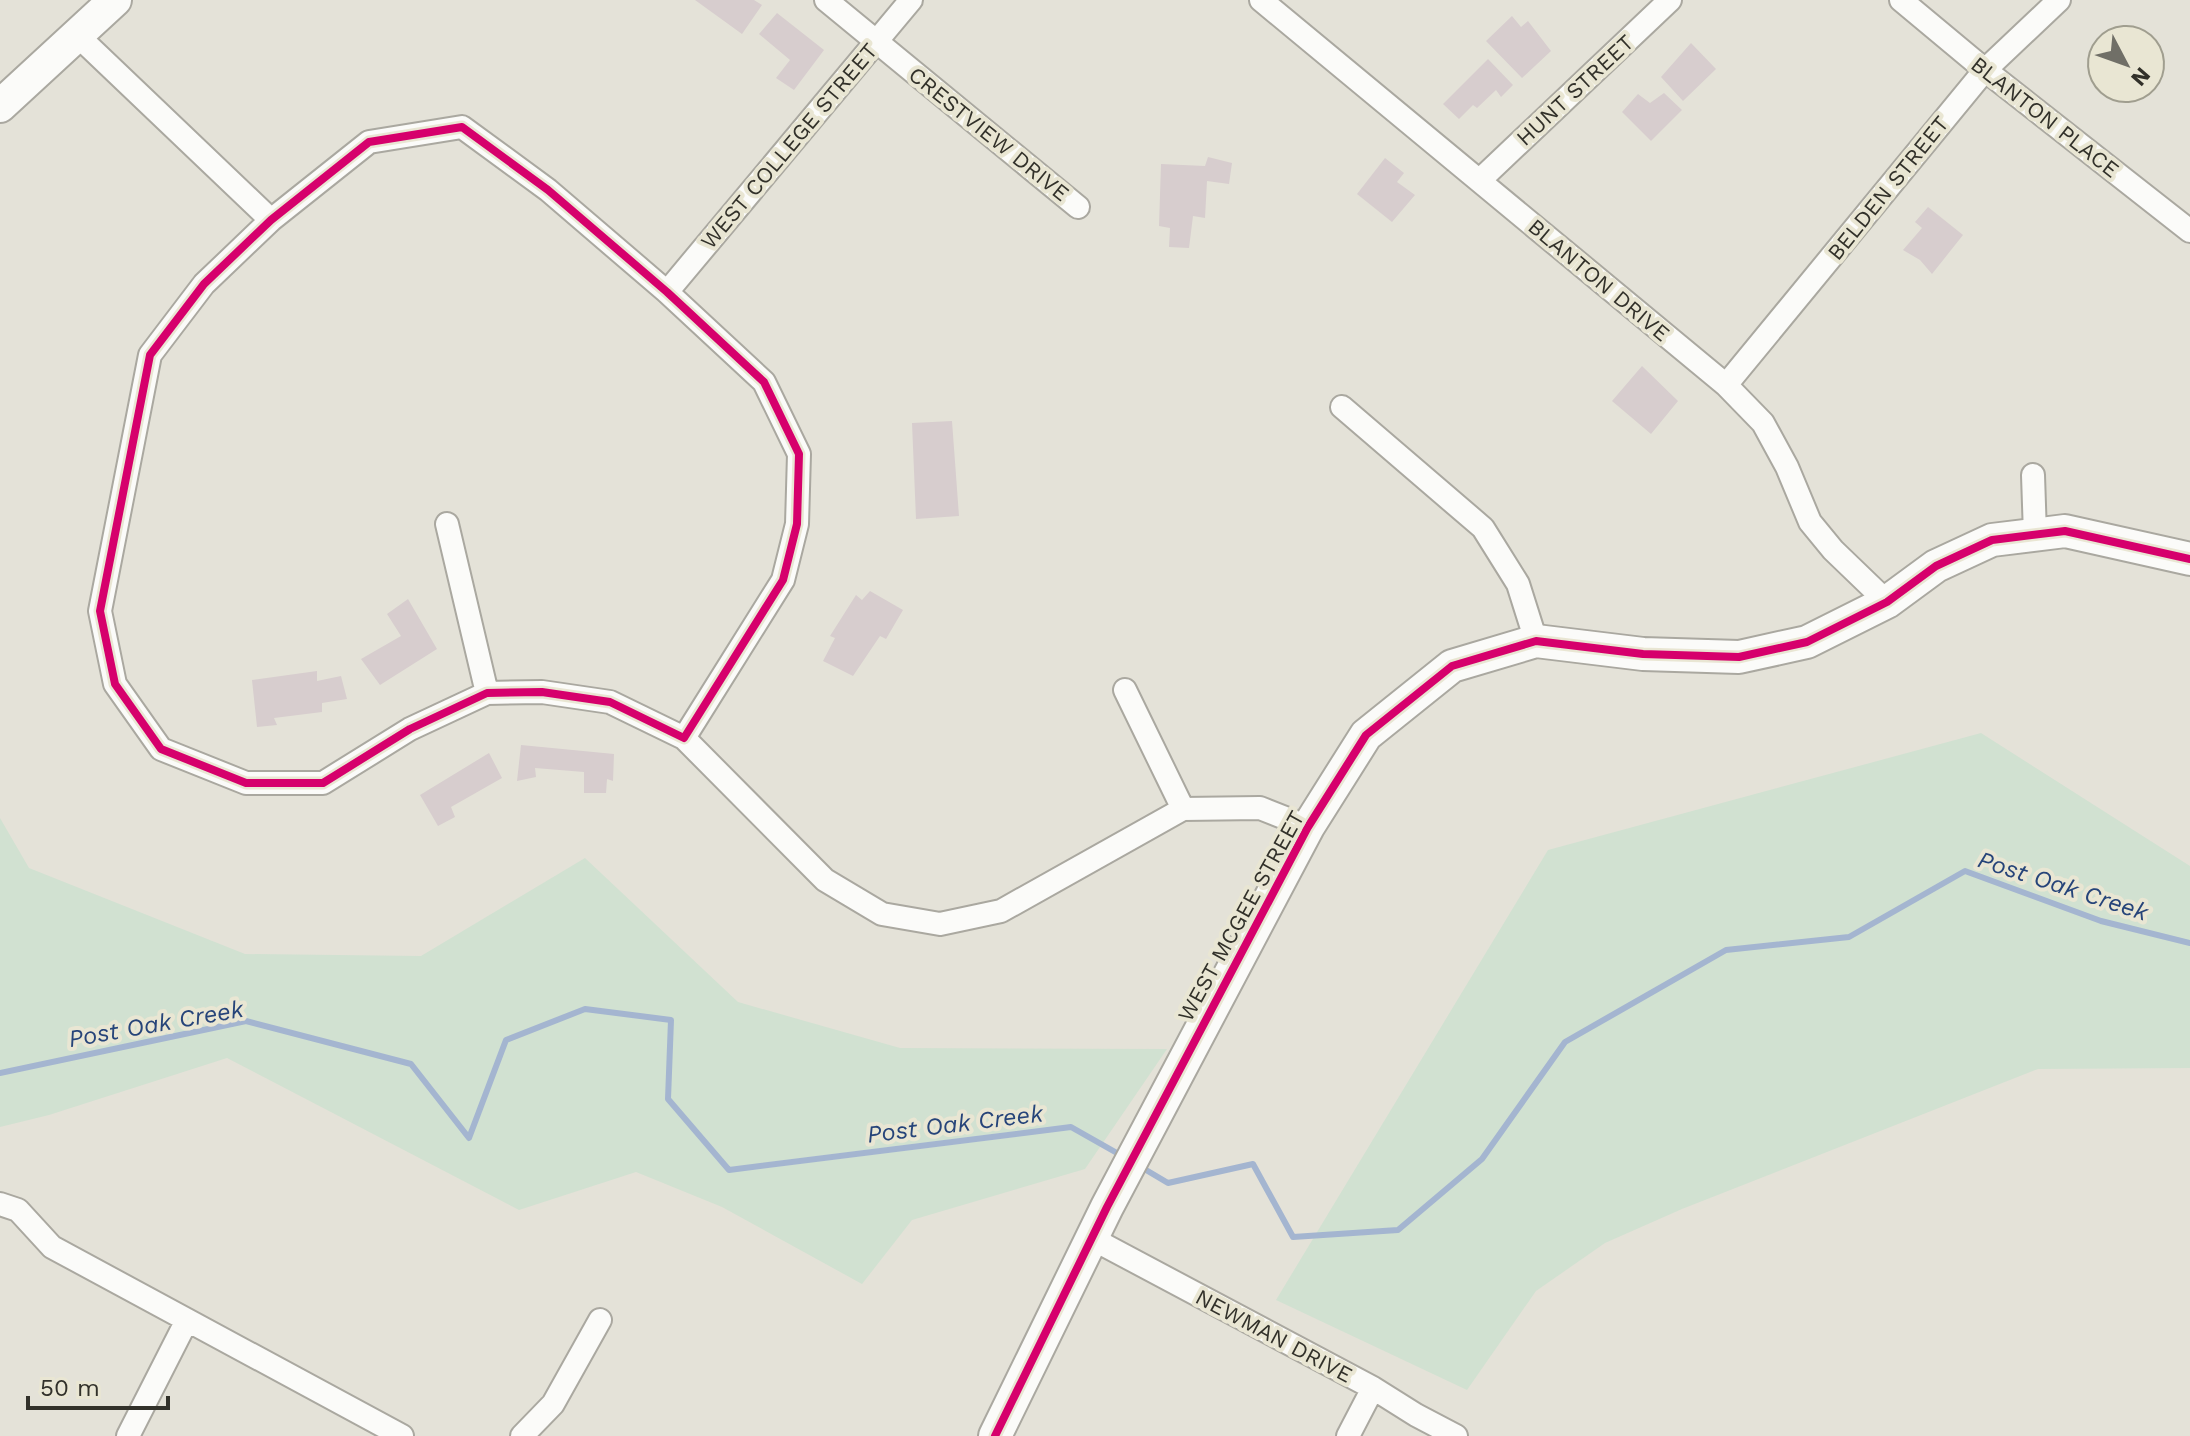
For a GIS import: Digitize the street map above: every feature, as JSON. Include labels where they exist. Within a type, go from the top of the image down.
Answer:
[{"type":"street","points":[[0,106],[115,0]]},
{"type":"street","name":"CRESTVIEW DRIVE","points":[[826,0],[1078,207]]},
{"type":"street","name":"WEST COLLEGE STREET","points":[[667,292],[911,0]]},
{"type":"street","name":"HUNT STREET","points":[[1480,180],[1670,0]]},
{"type":"street","name":"BLANTON PLACE","points":[[1901,0],[2190,231]]},
{"type":"street","name":"BELDEN STREET","points":[[1726,385],[1985,70],[2059,0]]},
{"type":"street","name":"BLANTON DRIVE","points":[[1273,4],[1726,385],[1763,423],[1787,467],[1810,522],[1833,550],[1887,602]]},
{"type":"street","points":[[78,36],[271,220]]},
{"type":"street","points":[[684,738],[783,580],[797,524],[799,454],[764,382],[667,292],[548,190],[462,127],[369,142],[271,220],[204,284],[150,355],[100,611],[115,684],[161,749],[246,783],[323,783],[410,729],[487,693],[542,692],[610,702],[684,738],[825,880],[882,914],[940,924],[1001,911],[1183,809],[1260,808],[1308,827]]},
{"type":"street","points":[[1342,407],[1483,528],[1518,584],[1536,641]]},
{"type":"street","points":[[2033,475],[2035,535]]},
{"type":"street","points":[[447,524],[487,693]]},
{"type":"street","name":"WEST MCGEE STREET","points":[[995,1436],[1091,1238],[1308,827],[1366,735],[1452,666],[1536,641],[1643,654],[1739,657],[1807,642],[1887,602],[1936,566],[1992,540],[2065,531],[2190,559]]},
{"type":"street","points":[[1125,690],[1183,809]]},
{"type":"street","points":[[0,1204],[18,1210],[52,1247],[402,1436]]},
{"type":"street","name":"NEWMAN DRIVE","points":[[1091,1238],[1373,1388],[1456,1436]]},
{"type":"street","points":[[128,1436],[187,1320]]},
{"type":"street","points":[[522,1436],[553,1404],[600,1320]]},
{"type":"street","points":[[1348,1436],[1373,1388]]},
{"type":"green space","points":[[1981,733],[2190,866],[2190,1068],[2038,1069],[1682,1209],[1605,1243],[1536,1291],[1467,1390],[1276,1300],[1548,850]]},
{"type":"green space","points":[[0,818],[29,868],[245,954],[421,956],[585,858],[738,1002],[900,1048],[1167,1049],[1085,1169],[912,1220],[862,1284],[722,1207],[636,1172],[519,1210],[227,1058],[49,1115],[0,1127]]},
{"type":"building","points":[[695,0],[754,0],[762,5],[742,34]]},
{"type":"building","points":[[777,13],[824,50],[794,90],[776,78],[790,60],[759,34]]},
{"type":"building","points":[[1512,16],[1521,27],[1528,21],[1551,51],[1522,78],[1486,41]]},
{"type":"building","points":[[1691,43],[1716,69],[1683,101],[1661,77]]},
{"type":"building","points":[[1488,59],[1513,85],[1501,97],[1496,90],[1477,108],[1473,105],[1459,119],[1443,104]]},
{"type":"building","points":[[1664,93],[1682,110],[1651,141],[1622,112],[1638,94],[1650,103]]},
{"type":"building","points":[[1208,157],[1232,163],[1229,184],[1207,181],[1205,218],[1193,216],[1189,248],[1169,247],[1170,228],[1159,226],[1161,164],[1205,166]]},
{"type":"building","points":[[1385,158],[1404,173],[1397,182],[1415,195],[1392,222],[1357,194]]},
{"type":"building","points":[[1928,207],[1963,235],[1932,274],[1920,260],[1903,250],[1922,228],[1915,222]]},
{"type":"building","points":[[1642,366],[1678,401],[1651,434],[1612,401]]},
{"type":"building","points":[[952,421],[959,516],[916,519],[912,423]]},
{"type":"building","points":[[870,591],[903,610],[886,639],[880,636],[853,676],[823,661],[835,638],[830,636],[856,595],[862,600]]},
{"type":"building","points":[[408,599],[437,649],[380,685],[361,659],[401,636],[387,614]]},
{"type":"building","points":[[317,671],[317,681],[341,676],[347,699],[322,703],[322,712],[274,718],[277,725],[257,727],[252,680]]},
{"type":"building","points":[[521,745],[614,754],[613,781],[607,779],[606,793],[584,793],[584,772],[535,768],[536,777],[517,781]]},
{"type":"building","points":[[489,753],[502,778],[451,807],[455,817],[438,826],[420,795]]},
{"type":"waterway","name":"Post Oak Creek","points":[[1141,1167],[1168,1183],[1253,1164],[1293,1237],[1398,1230],[1482,1159],[1565,1042],[1726,950],[1849,937],[1965,871],[2101,921],[2190,943]]},
{"type":"waterway","name":"Post Oak Creek","points":[[0,1073],[246,1021],[411,1064],[469,1138],[506,1040],[585,1009],[671,1020],[668,1099],[729,1170],[1071,1127],[1124,1157]]},
{"type":"cycle path","points":[[462,127],[548,190],[667,292],[764,382],[799,454],[797,524],[783,580],[684,738],[610,702],[542,692],[487,693],[410,729],[323,783],[246,783],[161,749],[115,684],[100,611],[150,355],[204,284],[271,220],[369,142],[462,127]]},
{"type":"cycle path","points":[[995,1436],[1107,1207],[1308,827],[1366,735],[1452,666],[1536,641],[1643,654],[1739,657],[1807,642],[1887,602],[1936,566],[1992,540],[2065,531],[2190,559]]}]
